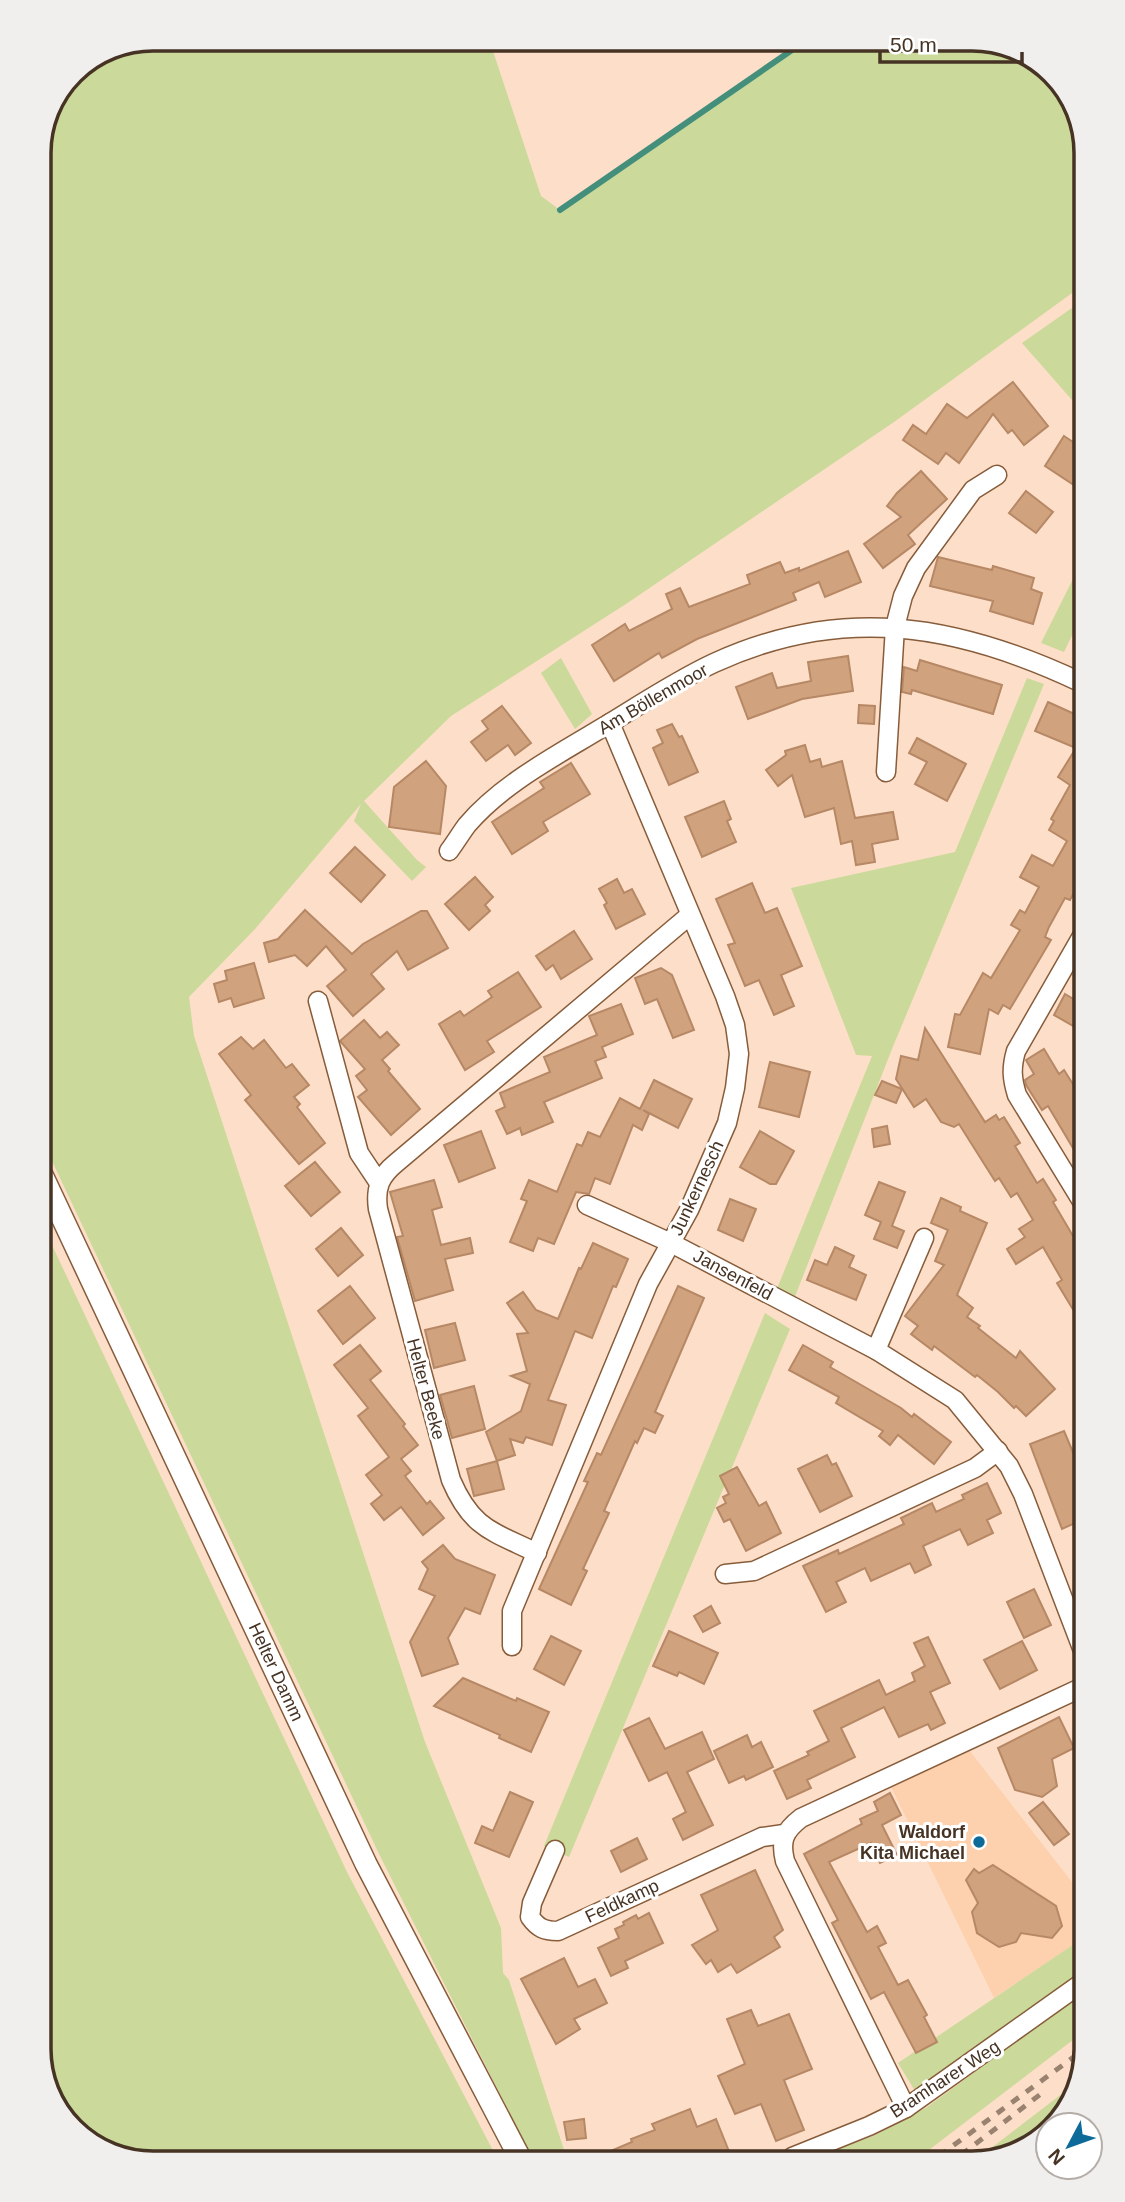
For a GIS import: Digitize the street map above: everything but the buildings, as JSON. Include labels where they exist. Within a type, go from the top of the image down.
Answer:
[{"type":"street","points":[[886,772],[895,627],[903,596],[916,568],[973,490],[997,475]]},
{"type":"street","name":"Am Böllenmoor","points":[[449,851],[468,825],[523,777],[714,663],[795,635],[865,625],[935,632],[1047,666],[1074,679]]},
{"type":"street","name":"Junkernesch","points":[[512,1646],[512,1611],[648,1284],[688,1210],[727,1123],[739,1054],[735,1025],[725,996],[610,723]]},
{"type":"street","points":[[318,1001],[359,1153],[379,1183],[384,1173],[690,915]]},
{"type":"street","points":[[1074,950],[1016,1051],[1012,1080],[1017,1095],[1074,1188]]},
{"type":"street","name":"Helter Beeke","points":[[379,1183],[376,1195],[378,1209],[454,1488],[474,1520],[537,1553]]},
{"type":"street","name":"Helter Damm","points":[[51,1194],[366,1864],[515,2151]]},
{"type":"street","name":"Jansenfeld","points":[[587,1205],[671,1243],[876,1350],[955,1400],[1009,1466],[1023,1494],[1074,1627]]},
{"type":"street","points":[[876,1350],[924,1238]]},
{"type":"street","points":[[725,1574],[754,1571],[975,1468],[998,1451]]},
{"type":"street","name":"Feldkamp","points":[[555,1850],[532,1903],[530,1917],[545,1931],[558,1931],[762,1838],[784,1834],[801,1818],[1074,1691]]},
{"type":"street","points":[[784,1834],[782,1847],[785,1861],[906,2108]]},
{"type":"street","name":"Bramharer Weg","points":[[807,2151],[906,2108],[1074,1989]]},
{"type":"shaded area","name":"Waldorf Kita Michael","points":[[966,1746],[1074,1885],[1074,1944],[994,1998],[890,1785]]},
{"type":"green space","points":[[493,51],[541,196],[560,210],[791,51],[979,51],[1005,56],[1029,68],[1053,91],[1061,102],[1072,133],[1074,292],[894,422],[626,604],[451,716],[364,801],[426,867],[412,881],[354,821],[361,804],[255,929],[189,997],[194,1036],[425,1742],[501,1928],[503,1973],[509,1980],[564,2151],[528,2151],[380,1856],[51,1159],[51,146],[54,127],[61,108],[86,76],[102,64],[133,53]]},
{"type":"green space","points":[[1074,307],[1074,402],[1022,343]]},
{"type":"green space","points":[[1074,577],[1074,631],[1064,652],[1041,643]]},
{"type":"green space","points":[[561,658],[592,714],[575,729],[541,673]]},
{"type":"green space","points":[[1027,678],[1044,684],[892,1049],[794,1299],[776,1291],[872,1056],[856,1055],[791,888],[955,852]]},
{"type":"green space","points":[[51,1243],[347,1872],[493,2151],[146,2151],[120,2146],[102,2138],[81,2121],[64,2100],[59,2088],[51,2049]]},
{"type":"green space","points":[[765,1313],[790,1329],[569,1857],[544,1846]]},
{"type":"green space","points":[[1074,1944],[1074,1978],[915,2091],[898,2063]]},
{"type":"green space","points":[[1074,2000],[1074,2039],[928,2151],[832,2151],[873,2136],[927,2107]]},
{"type":"green space","points":[[1064,2092],[1053,2111],[1039,2111]]},
{"type":"green space","points":[[1034,2115],[1034,2130],[1023,2138],[990,2149]]},
{"type":"waterway","points":[[560,210],[791,51]]},
{"type":"railway","points":[[946,2151],[1073,2057]]},
{"type":"railway","points":[[966,2151],[1046,2090]]},
{"type":"place","name":"Waldorf Kita Michael","points":[[979,1842]]}]
